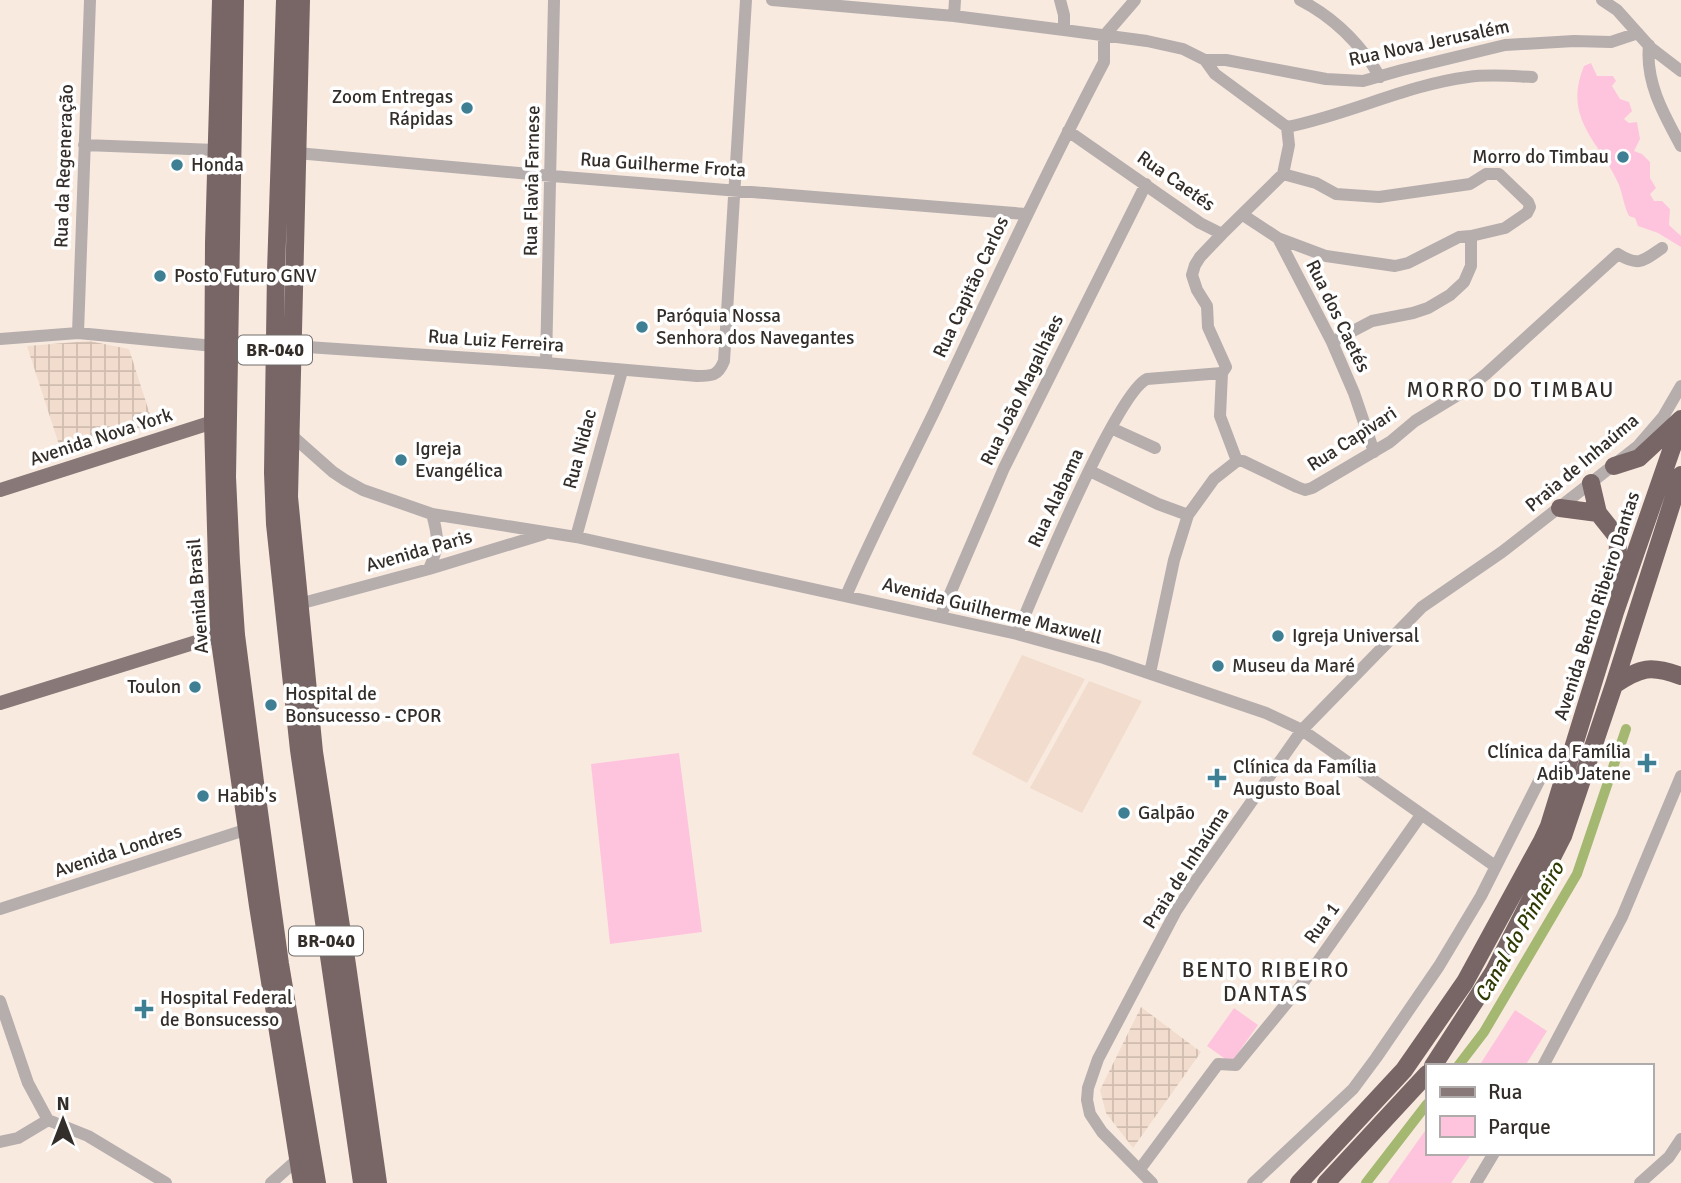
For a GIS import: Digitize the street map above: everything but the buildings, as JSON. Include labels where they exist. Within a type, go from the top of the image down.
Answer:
[{"type":"highway","name":"Avenida Brasil","points":[[221,0],[216,150],[213,422],[219,635],[302,1183]]},
{"type":"highway","name":"Avenida Brasil","points":[[235,0],[227,477],[236,635],[280,964],[317,1183]]},
{"type":"highway","name":"BR-040","points":[[285,0],[276,271],[273,473],[275,524],[299,750],[362,1183]]},
{"type":"highway","points":[[301,0],[289,497],[314,752],[378,1183]]},
{"type":"highway","points":[[214,346],[220,318],[224,224],[230,190]]},
{"type":"highway","points":[[276,271],[289,433]]},
{"type":"highway","points":[[1614,466],[1639,458],[1681,421]]},
{"type":"highway","name":"Avenida Bento Ribeiro Dantas","points":[[1299,1183],[1404,1070],[1465,982],[1546,834],[1615,612],[1681,421]]},
{"type":"highway","name":"Avenida Bento Ribeiro Dantas","points":[[1434,1064],[1493,973],[1558,846],[1615,685],[1681,475]]},
{"type":"highway","points":[[1591,484],[1598,513],[1618,538],[1615,612]]},
{"type":"highway","points":[[1560,508],[1598,513]]},
{"type":"highway","points":[[1615,685],[1640,670],[1660,670],[1681,676]]},
{"type":"highway","points":[[1326,1183],[1426,1075]]},
{"type":"main road","name":"Avenida Nova York","points":[[0,490],[213,422]]},
{"type":"main road","points":[[0,703],[219,635]]},
{"type":"street","name":"Rua da Regeneração","points":[[78,333],[90,0]]},
{"type":"street","name":"Rua Flavia Farnese","points":[[547,363],[554,0]]},
{"type":"street","points":[[736,190],[746,0]]},
{"type":"street","name":"Rua Nova Jerusalém","points":[[772,0],[900,5],[954,16],[1182,49],[1205,60],[1226,60],[1349,82],[1380,77],[1402,69],[1505,45],[1611,42],[1638,33]]},
{"type":"street","points":[[954,16],[955,0]]},
{"type":"street","points":[[1059,0],[1064,15],[1064,30]]},
{"type":"street","points":[[1104,36],[1135,0]]},
{"type":"street","points":[[1300,0],[1335,21],[1348,33],[1380,77]]},
{"type":"street","points":[[1602,0],[1617,10],[1649,45],[1681,71]]},
{"type":"street","name":"Rua Capitão Carlos","points":[[846,596],[1026,214],[1104,62],[1104,36]]},
{"type":"street","points":[[1649,45],[1648,65],[1654,93],[1681,146]]},
{"type":"street","points":[[1205,60],[1214,74],[1287,127],[1314,122],[1361,105],[1450,80],[1492,75],[1532,77]]},
{"type":"street","points":[[1278,238],[1326,256],[1395,266],[1408,263],[1459,237],[1505,228],[1527,213],[1530,207],[1499,174],[1486,174],[1470,184],[1379,197],[1336,194],[1316,183],[1283,174],[1289,145],[1287,127]]},
{"type":"street","name":"Rua Caetés","points":[[1068,131],[1200,223],[1222,234],[1283,174]]},
{"type":"street","points":[[84,145],[216,150]]},
{"type":"street","name":"Rua Guilherme Frota","points":[[297,153],[1026,214]]},
{"type":"street","name":"Rua João Magalhães","points":[[940,617],[1004,468],[1146,184]]},
{"type":"street","name":"Rua Luiz Ferreira","points":[[292,346],[547,363],[622,371],[716,375],[724,361],[736,190]]},
{"type":"street","name":"Rua dos Caetés","points":[[1242,215],[1278,238],[1332,342],[1354,393],[1374,452]]},
{"type":"street","points":[[1150,673],[1174,560],[1188,516],[1214,479],[1237,461],[1220,416],[1222,373],[1226,367],[1208,327],[1207,306],[1192,275],[1200,257],[1222,234]]},
{"type":"street","points":[[1332,342],[1372,321],[1428,308],[1450,295],[1464,282],[1471,266],[1471,236]]},
{"type":"street","name":"Rua Capivari","points":[[1237,461],[1249,462],[1276,478],[1305,489],[1325,481],[1374,452],[1415,421],[1466,390],[1618,254],[1629,261],[1640,262],[1662,248]]},
{"type":"street","points":[[0,339],[78,333],[214,346]]},
{"type":"street","name":"Rua Nidac","points":[[576,537],[622,371]]},
{"type":"street","name":"Rua Alabama","points":[[1017,634],[1053,548],[1090,471],[1111,428],[1139,383],[1147,379],[1222,373]]},
{"type":"street","name":"Praia de Inhaúma","points":[[1152,1183],[1102,1132],[1090,1114],[1087,1100],[1091,1073],[1177,911],[1302,730],[1422,607],[1560,508],[1653,431],[1681,386]]},
{"type":"street","points":[[1111,428],[1155,448]]},
{"type":"street","name":"Avenida Guilherme Maxwell","points":[[289,433],[332,472],[345,480],[363,490],[432,514],[576,537],[1017,634],[1150,673],[1266,713],[1302,730],[1495,866]]},
{"type":"street","points":[[1090,471],[1188,516]]},
{"type":"street","points":[[429,569],[438,540],[432,514]]},
{"type":"street","name":"Avenida Paris","points":[[299,604],[429,569],[550,532]]},
{"type":"street","points":[[1253,1183],[1353,1089],[1439,966],[1481,896],[1542,775]]},
{"type":"street","points":[[1544,1064],[1622,917],[1681,776]]},
{"type":"street","name":"Rua 1","points":[[1140,1169],[1218,1064],[1236,1065],[1300,987],[1421,815]]},
{"type":"street","name":"Avenida Londres","points":[[0,909],[248,829]]},
{"type":"street","points":[[0,1001],[27,1083],[48,1120],[95,1140],[166,1183]]},
{"type":"street","points":[[0,1142],[19,1138],[48,1120]]},
{"type":"street","points":[[1640,1183],[1675,1160],[1681,1139]]},
{"type":"street","points":[[1476,1183],[1493,1155]]},
{"type":"street","points":[[271,1183],[298,1159]]},
{"type":"shaded area","points":[[89,341],[129,349],[153,424],[62,454],[27,346]]},
{"type":"shaded area","points":[[1022,655],[1085,679],[1027,783],[972,754]]},
{"type":"shaded area","points":[[1089,681],[1142,701],[1082,813],[1030,788]]},
{"type":"shaded area","points":[[1141,1007],[1201,1052],[1133,1148],[1106,1113],[1100,1090]]},
{"type":"green space","points":[[1591,63],[1597,76],[1613,76],[1616,81],[1612,86],[1620,99],[1629,102],[1632,111],[1624,119],[1629,123],[1637,122],[1640,139],[1634,151],[1650,162],[1650,178],[1656,188],[1650,194],[1654,201],[1662,201],[1670,209],[1669,225],[1681,236],[1681,247],[1658,233],[1638,226],[1635,218],[1629,216],[1619,185],[1586,129],[1580,116],[1578,85],[1584,66]]},
{"type":"green space","points":[[679,753],[702,932],[610,944],[591,764]]},
{"type":"green space","points":[[1234,1008],[1258,1025],[1231,1063],[1207,1046]]},
{"type":"green space","points":[[1515,1010],[1547,1031],[1526,1064],[1480,1064]]},
{"type":"green space","points":[[1426,1129],[1426,1155],[1471,1155],[1451,1183],[1388,1183]]},
{"type":"waterway","name":"Canal do Pinheiro","points":[[1460,1064],[1484,1032],[1577,874],[1626,729]]},
{"type":"waterway","name":"Canal do Pinheiro","points":[[1366,1183],[1426,1105]]},
{"type":"place","name":"Zoom Entregas Rápidas","points":[[467,108]]},
{"type":"place","name":"Morro do Timbau","points":[[1623,157]]},
{"type":"place","name":"Honda","points":[[177,165]]},
{"type":"place","name":"Posto Futuro GNV","points":[[160,276]]},
{"type":"place","name":"Paróquia Nossa Senhora dos Navegantes","points":[[642,327]]},
{"type":"place","name":"Igreja Evangélica","points":[[401,460]]},
{"type":"place","name":"Igreja Universal","points":[[1278,636]]},
{"type":"place","name":"Museu da Maré","points":[[1218,666]]},
{"type":"place","name":"Toulon","points":[[195,687]]},
{"type":"place","name":"Hospital de Bonsucesso - CPOR","points":[[271,705]]},
{"type":"place","name":"Clínica da Família Adib Jatene","points":[[1647,763]]},
{"type":"place","name":"Clínica da Família Augusto Boal","points":[[1217,778]]},
{"type":"place","name":"Habib's","points":[[203,796]]},
{"type":"place","name":"Galpão","points":[[1124,813]]},
{"type":"place","name":"Hospital Federal de Bonsucesso","points":[[144,1009]]},
{"type":"district","name":"MORRO DO TIMBAU","points":[[1511,390]]},
{"type":"district","name":"BENTO RIBEIRO DANTAS","points":[[1266,982]]}]
